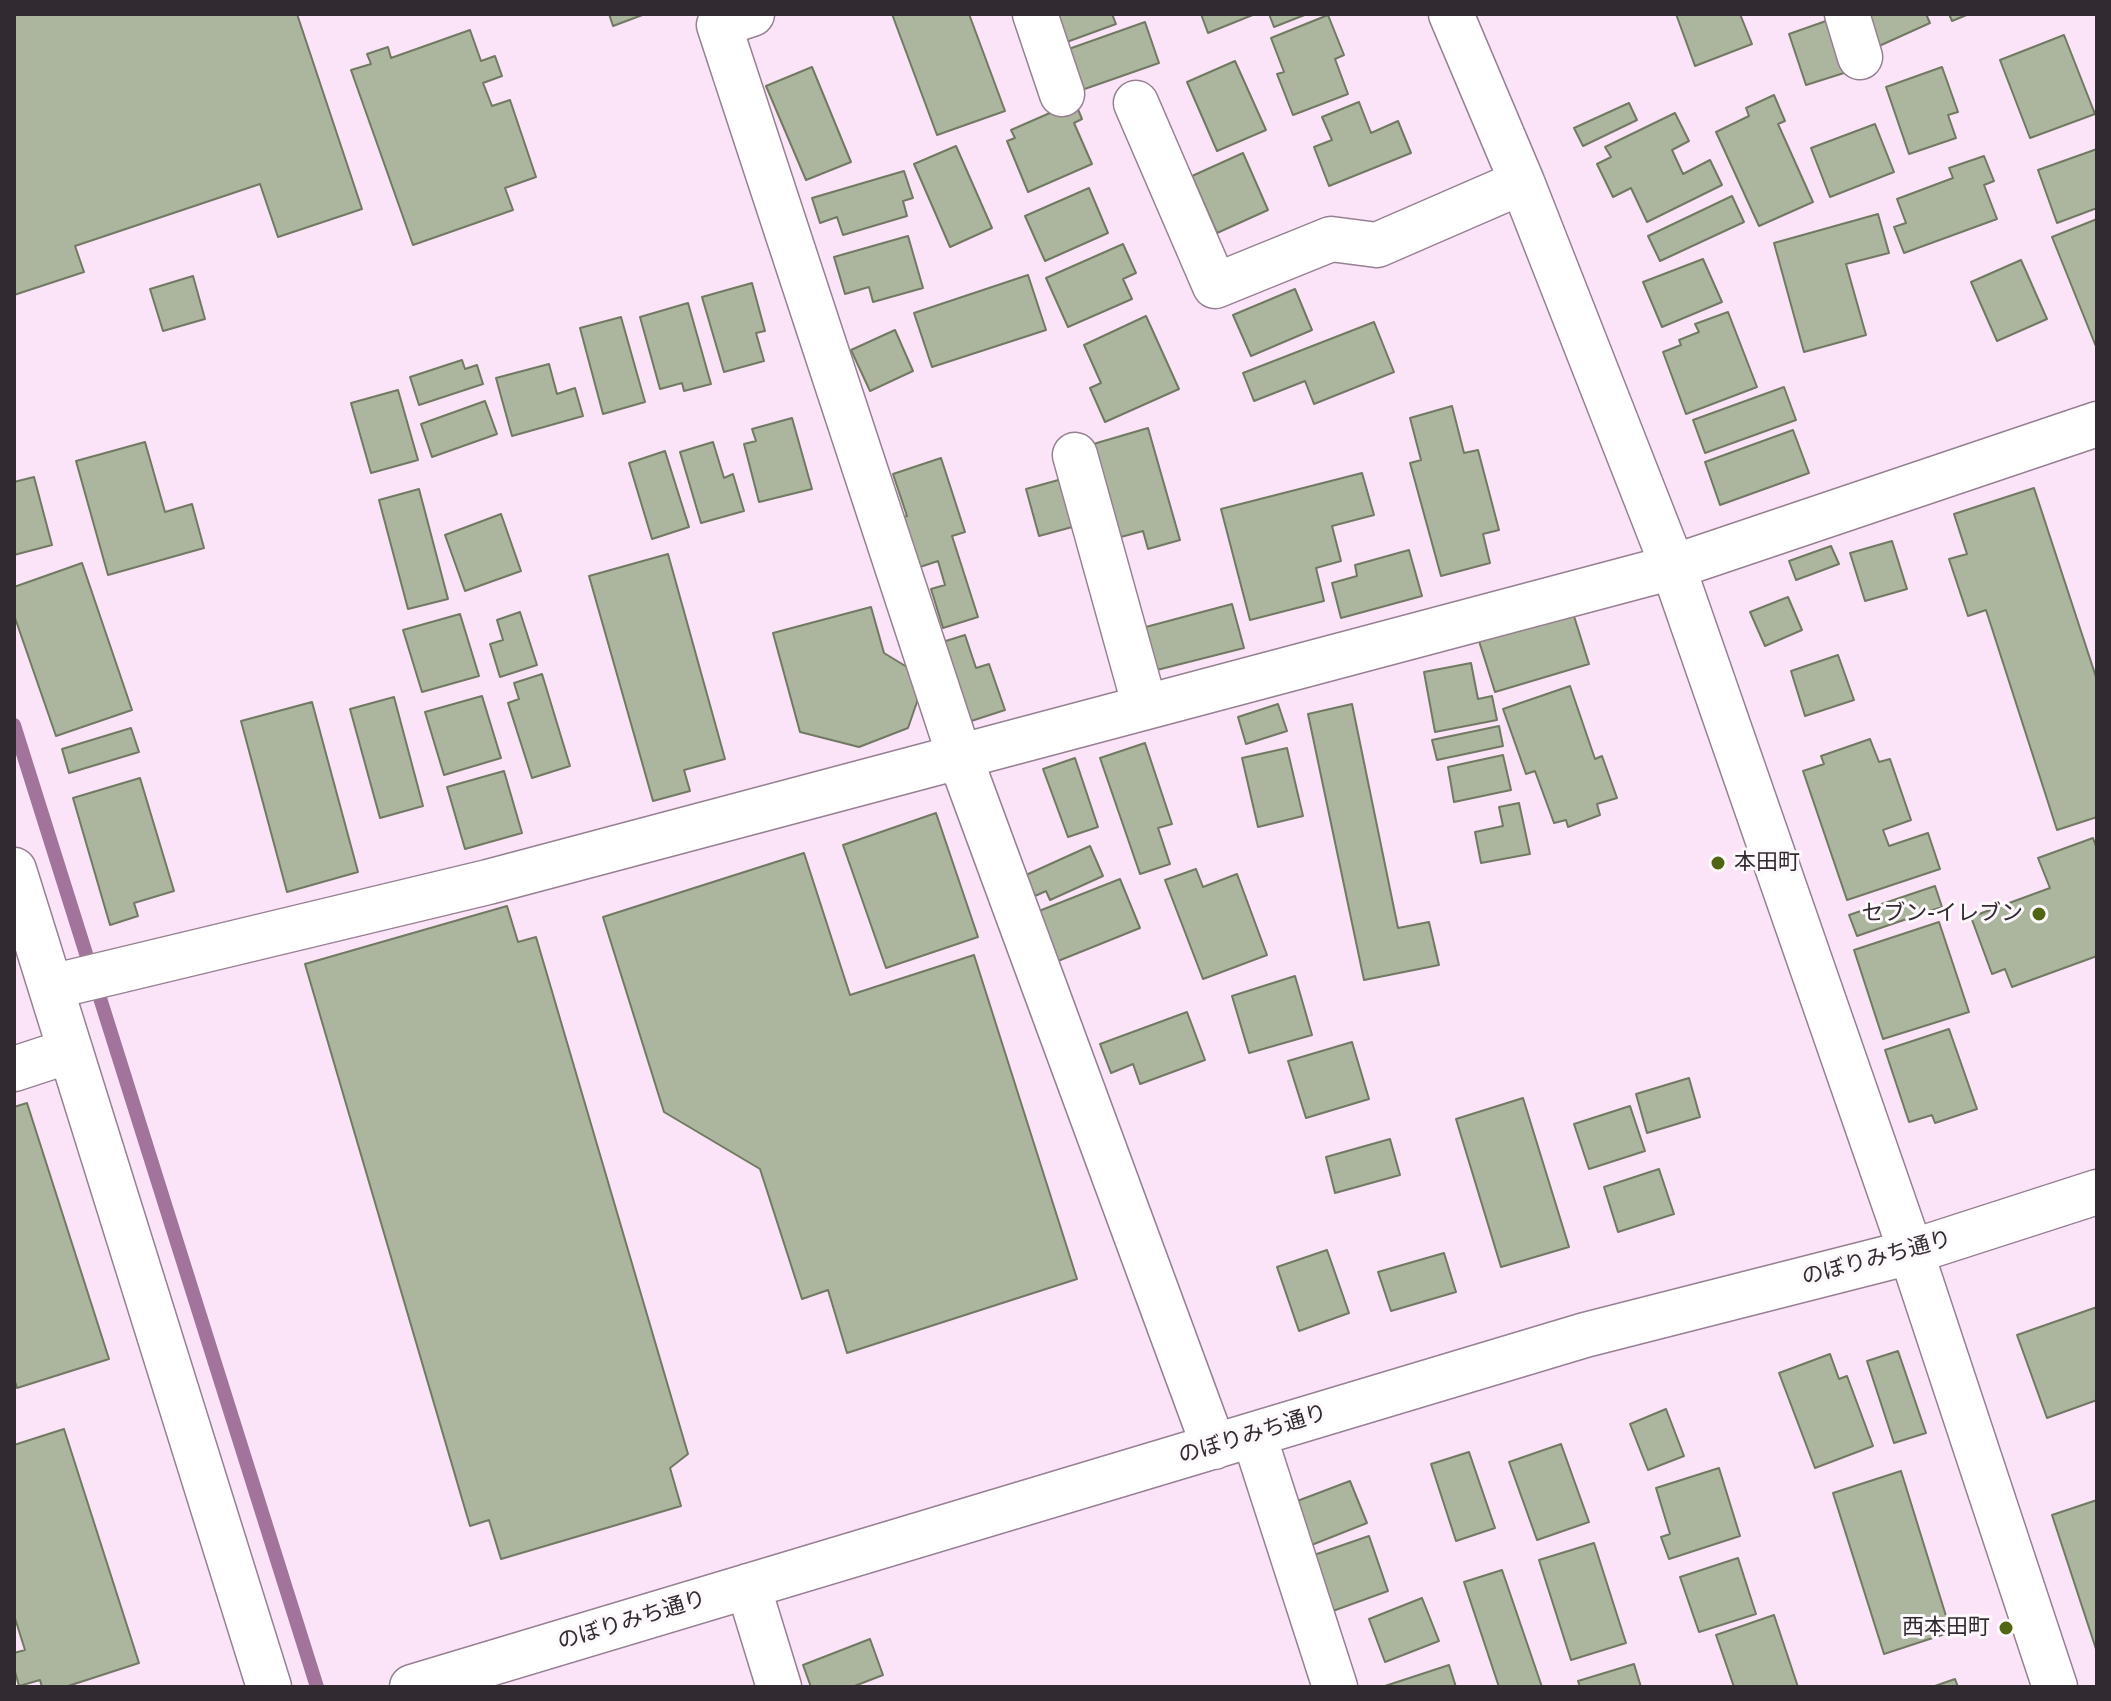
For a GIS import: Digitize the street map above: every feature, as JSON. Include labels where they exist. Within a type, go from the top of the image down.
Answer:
[{"type":"street","points":[[752,14],[719,25],[959,755],[1335,1687]]},
{"type":"street","points":[[1035,14],[1062,94]]},
{"type":"street","points":[[1451,14],[1522,182],[1673,567],[1911,1252],[2055,1687]]},
{"type":"street","points":[[1847,14],[1860,57]]},
{"type":"street","points":[[1136,103],[1215,286],[1331,239],[1377,245],[1522,182]]},
{"type":"street","points":[[51,987],[488,882],[1673,567],[2097,424]]},
{"type":"street","points":[[1075,455],[1145,707]]},
{"type":"street","points":[[14,870],[269,1687]]},
{"type":"street","points":[[14,1069],[69,1051]]},
{"type":"street","name":"のぼりみち通り","points":[[412,1687],[484,1677],[748,1586],[1585,1335],[1911,1252],[2097,1192]]},
{"type":"street","points":[[748,1586],[779,1687]]},
{"type":"building","points":[[14,14],[297,14],[362,209],[278,237],[260,184],[75,246],[84,272],[14,295]]},
{"type":"building","points":[[609,14],[645,14],[613,26]]},
{"type":"building","points":[[892,14],[969,14],[1005,111],[937,135]]},
{"type":"building","points":[[1054,14],[1112,14],[1116,24],[1064,43]]},
{"type":"building","points":[[1201,14],[1255,14],[1208,33]]},
{"type":"building","points":[[1269,14],[1307,14],[1274,27]]},
{"type":"building","points":[[1676,14],[1740,14],[1752,44],[1695,66]]},
{"type":"building","points":[[1865,14],[1926,14],[1930,23],[1879,46]]},
{"type":"building","points":[[1949,14],[1969,14],[1952,21]]},
{"type":"building","points":[[1328,15],[1344,55],[1335,59],[1348,94],[1293,115],[1277,74],[1284,72],[1271,38]]},
{"type":"building","points":[[1826,21],[1844,73],[1806,85],[1789,34]]},
{"type":"building","points":[[1145,22],[1159,63],[1076,92],[1063,51]]},
{"type":"building","points":[[470,30],[481,61],[495,56],[502,76],[483,83],[492,106],[510,100],[536,177],[505,188],[513,210],[413,245],[351,70],[371,64],[367,54],[388,47],[391,58]]},
{"type":"building","points":[[2064,35],[2095,114],[2030,138],[2000,60]]},
{"type":"building","points":[[1235,61],[1266,130],[1217,151],[1187,82]]},
{"type":"building","points":[[812,67],[851,162],[806,180],[766,86]]},
{"type":"building","points":[[1942,67],[1958,112],[1948,115],[1956,138],[1909,154],[1886,87]]},
{"type":"building","points":[[1774,95],[1785,121],[1778,124],[1813,202],[1759,226],[1716,132],[1749,116],[1746,108]]},
{"type":"building","points":[[1075,102],[1082,119],[1074,123],[1092,164],[1028,192],[1007,141],[1015,138],[1011,130]]},
{"type":"building","points":[[1359,102],[1371,133],[1398,121],[1411,153],[1329,186],[1314,147],[1332,140],[1322,117]]},
{"type":"building","points":[[1629,103],[1637,120],[1583,146],[1574,128]]},
{"type":"building","points":[[1675,113],[1689,141],[1672,150],[1683,174],[1710,160],[1722,185],[1647,222],[1631,188],[1613,197],[1597,164],[1611,157],[1605,147]]},
{"type":"building","points":[[1875,124],[1894,172],[1830,197],[1811,148]]},
{"type":"building","points":[[956,146],[992,228],[950,247],[914,164]]},
{"type":"building","points":[[2097,149],[2097,208],[2057,223],[2038,170]]},
{"type":"building","points":[[1243,153],[1268,210],[1217,233],[1192,176]]},
{"type":"building","points":[[1984,156],[1994,181],[1984,185],[1997,219],[1904,253],[1894,227],[1906,223],[1897,199],[1953,178],[1949,168]]},
{"type":"building","points":[[904,171],[913,198],[903,201],[907,216],[843,235],[837,217],[820,223],[812,198]]},
{"type":"building","points":[[1089,188],[1108,233],[1045,261],[1025,216]]},
{"type":"building","points":[[1732,196],[1744,222],[1660,261],[1648,236]]},
{"type":"building","points":[[1878,214],[1889,253],[1846,264],[1866,335],[1804,352],[1774,243]]},
{"type":"building","points":[[2097,219],[2097,349],[2052,237]]},
{"type":"building","points":[[908,236],[923,288],[873,302],[869,287],[845,294],[834,257]]},
{"type":"building","points":[[1123,244],[1136,273],[1123,279],[1132,299],[1068,327],[1046,278]]},
{"type":"building","points":[[1703,259],[1722,302],[1662,327],[1643,282]]},
{"type":"building","points":[[2021,260],[2047,319],[1997,341],[1971,282]]},
{"type":"building","points":[[1028,275],[1046,330],[932,367],[914,313]]},
{"type":"building","points":[[193,276],[205,319],[163,331],[150,289]]},
{"type":"building","points":[[752,283],[765,331],[756,333],[764,361],[724,372],[702,297]]},
{"type":"building","points":[[1295,289],[1312,330],[1251,356],[1233,315]]},
{"type":"building","points":[[688,303],[711,384],[684,391],[682,383],[660,389],[640,317]]},
{"type":"building","points":[[1728,312],[1757,387],[1686,414],[1663,352],[1681,345],[1679,340],[1699,332],[1695,324]]},
{"type":"building","points":[[1146,316],[1179,389],[1105,422],[1090,388],[1101,383],[1084,345]]},
{"type":"building","points":[[621,317],[645,402],[603,414],[580,328]]},
{"type":"building","points":[[1374,322],[1394,372],[1314,404],[1305,381],[1254,401],[1243,373]]},
{"type":"building","points":[[895,330],[913,371],[870,391],[851,350]]},
{"type":"building","points":[[462,360],[465,369],[477,365],[483,384],[419,405],[410,377]]},
{"type":"building","points":[[549,364],[557,394],[575,388],[583,416],[512,436],[496,378]]},
{"type":"building","points":[[1784,387],[1796,420],[1705,453],[1693,420]]},
{"type":"building","points":[[398,390],[418,460],[371,473],[351,403]]},
{"type":"building","points":[[485,401],[497,434],[432,457],[421,424]]},
{"type":"building","points":[[1452,406],[1464,453],[1478,450],[1499,530],[1483,534],[1490,563],[1441,576],[1410,463],[1421,460],[1410,418]]},
{"type":"building","points":[[792,418],[812,489],[759,502],[744,444],[756,441],[752,429]]},
{"type":"building","points":[[1148,428],[1180,540],[1148,549],[1143,531],[1117,538],[1090,445]]},
{"type":"building","points":[[1793,430],[1809,473],[1720,505],[1705,462]]},
{"type":"building","points":[[145,442],[165,512],[192,504],[204,548],[108,575],[76,461]]},
{"type":"building","points":[[713,442],[724,478],[733,474],[744,511],[701,523],[680,452]]},
{"type":"building","points":[[665,451],[689,527],[652,539],[629,463]]},
{"type":"building","points":[[941,458],[965,532],[952,536],[978,617],[943,628],[931,589],[945,585],[938,561],[917,568],[900,518],[907,516],[893,474]]},
{"type":"building","points":[[1362,473],[1374,515],[1332,526],[1341,561],[1316,568],[1324,601],[1250,620],[1221,509]]},
{"type":"building","points":[[34,477],[52,545],[14,555],[14,482]]},
{"type":"building","points":[[1062,479],[1076,526],[1039,536],[1026,489]]},
{"type":"building","points":[[2034,488],[2097,680],[2097,817],[2057,830],[1986,610],[1968,616],[1949,559],[1967,554],[1954,514]]},
{"type":"building","points":[[419,489],[448,599],[408,609],[379,500]]},
{"type":"building","points":[[501,514],[521,571],[465,591],[445,535]]},
{"type":"building","points":[[1892,541],[1907,589],[1865,601],[1850,553]]},
{"type":"building","points":[[1831,546],[1839,564],[1796,580],[1789,561]]},
{"type":"building","points":[[1409,550],[1422,596],[1341,618],[1332,583],[1357,576],[1355,565]]},
{"type":"building","points":[[668,554],[725,759],[684,770],[690,791],[653,801],[589,576]]},
{"type":"building","points":[[82,563],[132,710],[56,736],[14,615],[14,587]]},
{"type":"building","points":[[1788,597],[1802,630],[1765,646],[1750,612]]},
{"type":"building","points":[[1232,604],[1244,648],[1153,671],[1142,628]]},
{"type":"building","points":[[871,607],[884,653],[907,667],[918,699],[908,728],[859,747],[800,732],[773,633]]},
{"type":"building","points":[[520,612],[537,665],[500,677],[490,644],[503,640],[497,620]]},
{"type":"building","points":[[1573,613],[1589,664],[1495,692],[1479,641]]},
{"type":"building","points":[[460,614],[479,676],[422,692],[403,630]]},
{"type":"building","points":[[965,635],[976,668],[989,664],[1005,710],[962,724],[936,644]]},
{"type":"building","points":[[1838,655],[1854,700],[1805,716],[1791,671]]},
{"type":"building","points":[[1471,663],[1478,699],[1492,696],[1497,720],[1435,732],[1424,672]]},
{"type":"building","points":[[542,674],[570,766],[532,778],[508,703],[519,699],[514,683]]},
{"type":"building","points":[[1570,686],[1595,759],[1602,756],[1617,798],[1597,804],[1600,815],[1568,827],[1566,820],[1554,823],[1535,771],[1526,774],[1503,709]]},
{"type":"building","points":[[482,696],[501,758],[444,775],[425,712]]},
{"type":"building","points":[[394,697],[423,806],[380,818],[350,709]]},
{"type":"building","points":[[312,702],[358,872],[287,892],[241,721]]},
{"type":"building","points":[[1278,704],[1287,731],[1246,744],[1238,717]]},
{"type":"building","points":[[1352,704],[1398,928],[1429,922],[1439,965],[1364,980],[1308,714]]},
{"type":"building","points":[[1499,726],[1503,746],[1437,760],[1432,740]]},
{"type":"building","points":[[131,728],[139,752],[69,773],[62,749]]},
{"type":"building","points":[[1870,739],[1879,762],[1890,759],[1911,820],[1883,830],[1889,846],[1928,833],[1940,869],[1847,900],[1803,771],[1824,764],[1821,756]]},
{"type":"building","points":[[1145,743],[1172,824],[1158,828],[1170,864],[1140,874],[1100,758]]},
{"type":"building","points":[[1287,748],[1303,816],[1258,827],[1242,758]]},
{"type":"building","points":[[1503,755],[1511,790],[1454,802],[1448,767]]},
{"type":"building","points":[[1075,758],[1098,827],[1068,837],[1043,769]]},
{"type":"building","points":[[504,771],[522,833],[465,849],[447,787]]},
{"type":"building","points":[[140,778],[174,891],[134,903],[138,916],[110,925],[73,798]]},
{"type":"building","points":[[1519,803],[1530,854],[1481,863],[1475,832],[1503,826],[1499,807]]},
{"type":"building","points":[[936,813],[978,937],[886,968],[843,845]]},
{"type":"building","points":[[2093,838],[2097,849],[2097,956],[2012,987],[2005,969],[1992,974],[1971,917],[2050,888],[2038,858]]},
{"type":"building","points":[[1090,846],[1103,876],[1050,900],[1046,891],[1035,896],[1026,875]]},
{"type":"building","points":[[804,853],[850,995],[974,955],[1077,1279],[847,1353],[828,1290],[802,1299],[760,1169],[664,1112],[603,917]]},
{"type":"building","points":[[1196,869],[1203,887],[1237,874],[1267,955],[1203,979],[1165,880]]},
{"type":"building","points":[[1120,879],[1140,928],[1058,961],[1039,911]]},
{"type":"building","points":[[1935,886],[1942,907],[1857,936],[1849,915]]},
{"type":"building","points":[[507,906],[518,942],[536,937],[688,1454],[670,1468],[681,1506],[501,1559],[489,1520],[470,1526],[305,964]]},
{"type":"building","points":[[1939,922],[1969,1012],[1883,1039],[1854,950]]},
{"type":"building","points":[[1295,976],[1312,1035],[1249,1053],[1232,996]]},
{"type":"building","points":[[1187,1012],[1205,1060],[1140,1084],[1133,1064],[1111,1073],[1100,1044]]},
{"type":"building","points":[[1949,1029],[1977,1109],[1935,1123],[1932,1115],[1909,1122],[1885,1050]]},
{"type":"building","points":[[1352,1042],[1369,1099],[1306,1118],[1288,1061]]},
{"type":"building","points":[[1689,1078],[1700,1117],[1647,1133],[1636,1094]]},
{"type":"building","points":[[1523,1098],[1569,1247],[1501,1267],[1456,1119]]},
{"type":"building","points":[[27,1103],[109,1359],[17,1388],[14,1378],[14,1107]]},
{"type":"building","points":[[1630,1106],[1645,1151],[1589,1169],[1574,1124]]},
{"type":"building","points":[[1390,1139],[1400,1175],[1335,1193],[1326,1157]]},
{"type":"building","points":[[1659,1169],[1674,1214],[1618,1232],[1604,1187]]},
{"type":"building","points":[[1327,1250],[1349,1313],[1299,1331],[1277,1267]]},
{"type":"building","points":[[1444,1253],[1456,1292],[1391,1311],[1378,1272]]},
{"type":"building","points":[[2097,1307],[2097,1400],[2047,1418],[2017,1335]]},
{"type":"building","points":[[1898,1351],[1926,1433],[1894,1443],[1867,1361]]},
{"type":"building","points":[[1830,1354],[1839,1379],[1847,1376],[1873,1446],[1815,1468],[1779,1373]]},
{"type":"building","points":[[1666,1409],[1684,1456],[1648,1470],[1630,1424]]},
{"type":"building","points":[[64,1429],[139,1663],[65,1687],[42,1687],[40,1680],[19,1686],[14,1653],[25,1650],[14,1615],[14,1445]]},
{"type":"building","points":[[1561,1444],[1589,1522],[1537,1540],[1509,1462]]},
{"type":"building","points":[[1469,1452],[1495,1528],[1456,1541],[1431,1464]]},
{"type":"building","points":[[1719,1468],[1740,1536],[1669,1559],[1661,1537],[1670,1534],[1656,1488]]},
{"type":"building","points":[[1901,1471],[1951,1632],[1884,1654],[1833,1493]]},
{"type":"building","points":[[1350,1481],[1367,1523],[1309,1546],[1292,1503]]},
{"type":"building","points":[[2097,1500],[2097,1652],[2052,1515]]},
{"type":"building","points":[[1369,1536],[1388,1591],[1330,1612],[1311,1556]]},
{"type":"building","points":[[1594,1543],[1626,1643],[1571,1660],[1539,1560]]},
{"type":"building","points":[[1738,1558],[1756,1614],[1699,1632],[1680,1577]]},
{"type":"building","points":[[1502,1570],[1542,1687],[1499,1687],[1464,1582]]},
{"type":"building","points":[[1422,1598],[1439,1641],[1385,1662],[1369,1619]]},
{"type":"building","points":[[1774,1615],[1798,1687],[1734,1687],[1716,1635]]},
{"type":"building","points":[[870,1639],[883,1675],[852,1687],[811,1687],[803,1665]]},
{"type":"building","points":[[1634,1664],[1641,1687],[1580,1687],[1578,1681]]},
{"type":"building","points":[[1449,1665],[1456,1687],[1385,1686]]},
{"type":"building","points":[[1955,1679],[1958,1687],[1932,1687]]},
{"type":"waterway","points":[[14,725],[317,1687]]},
{"type":"place","name":"本田町","points":[[1718,863]]},
{"type":"place","name":"セブン-イレブン","points":[[2039,914]]},
{"type":"place","name":"西本田町","points":[[2006,1628]]}]
